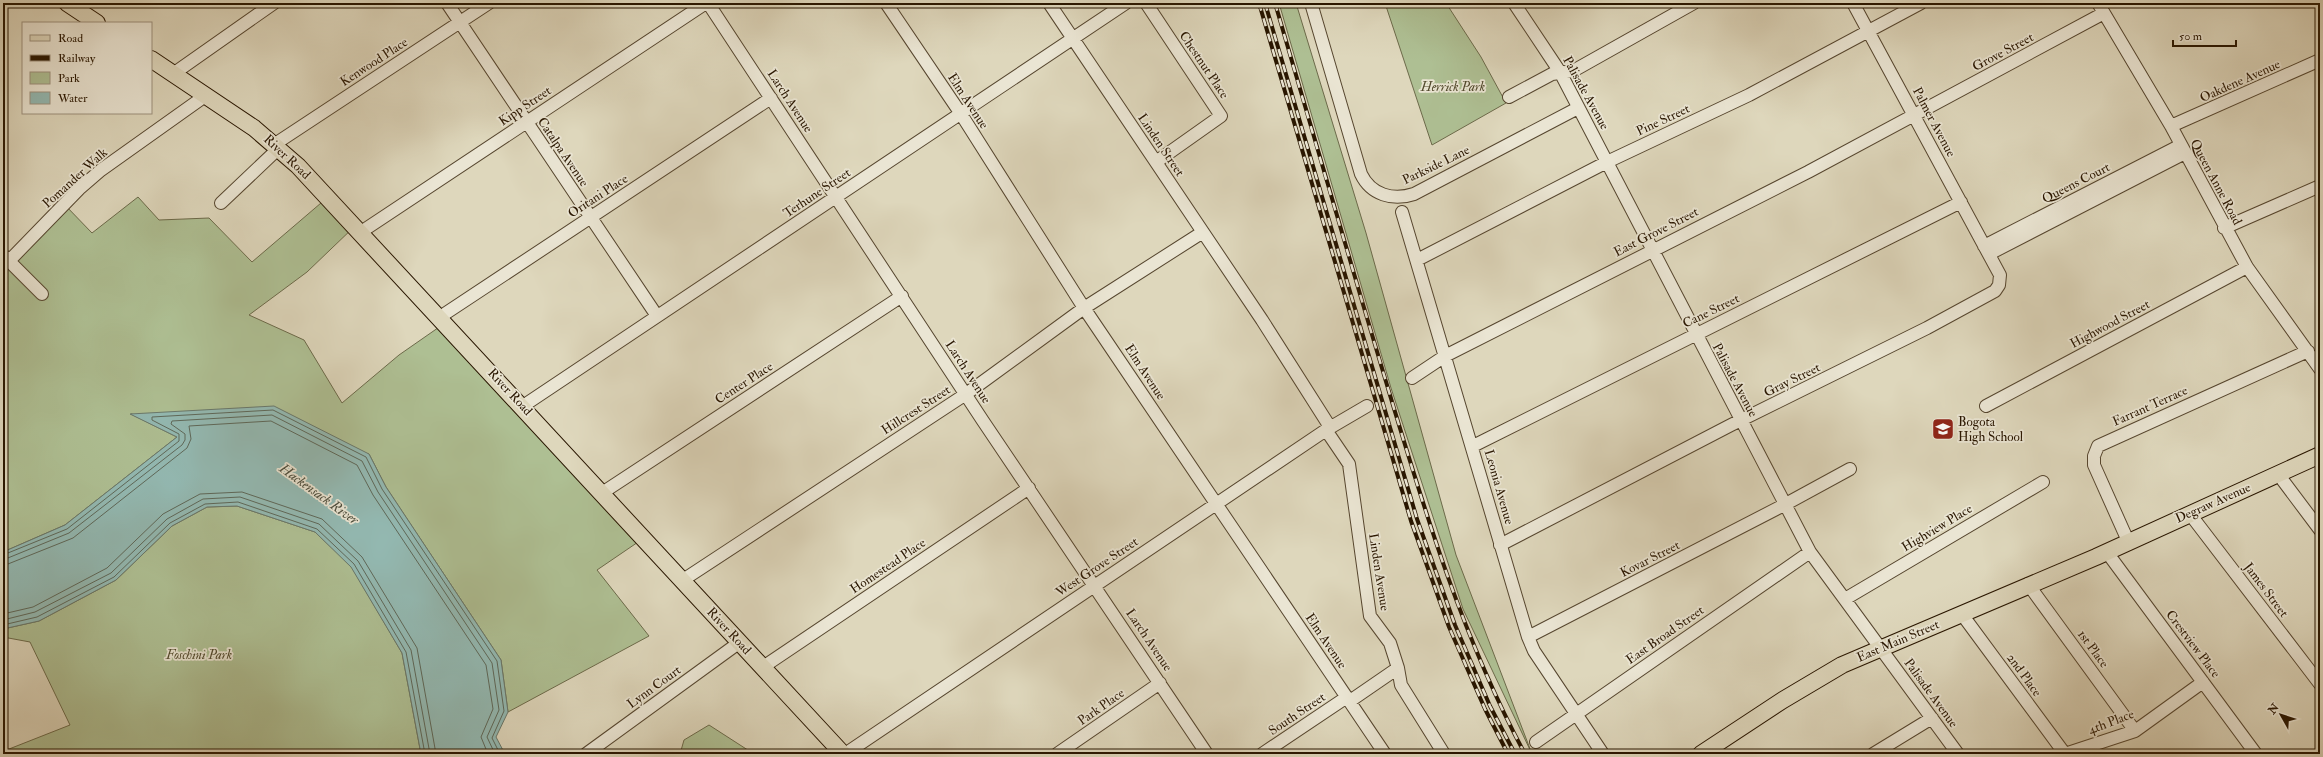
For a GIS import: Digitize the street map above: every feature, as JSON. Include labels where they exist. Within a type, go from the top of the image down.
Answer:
[{"type":"main road","points":[[69,3],[96,22]]},
{"type":"main road","name":"River Road","points":[[152,60],[277,146],[298,166],[523,406],[844,754]]},
{"type":"main road","name":"Degraw Avenue","points":[[2106,551],[2320,455]]},
{"type":"main road","name":"East Main Street","points":[[1702,754],[1814,680],[1961,613],[2106,551]]},
{"type":"street","points":[[173,74],[274,3]]},
{"type":"street","name":"Catalpa Avenue","points":[[447,3],[524,120],[527,122],[657,316]]},
{"type":"street","name":"Kenwood Place","points":[[221,203],[277,146],[489,3]]},
{"type":"street","name":"Larch Avenue","points":[[707,3],[1207,754]]},
{"type":"street","name":"Kipp Street","points":[[361,232],[707,3]]},
{"type":"street","name":"Elm Avenue","points":[[886,3],[960,114],[1084,308],[1217,503],[1384,754]]},
{"type":"street","name":"Linden Street","points":[[1049,3],[1250,303]]},
{"type":"street","name":"Terhune Street","points":[[523,406],[1126,3]]},
{"type":"street","name":"Chestnut Place","points":[[1146,3],[1221,116],[1156,162]]},
{"type":"street","name":"Parkside Lane","points":[[1311,3],[1361,174],[1370,186],[1384,195],[1397,198],[1414,194],[1578,108]]},
{"type":"street","name":"Palisade Avenue","points":[[1514,3],[1560,72],[1740,421],[1810,552],[1882,648],[1958,754]]},
{"type":"street","points":[[1509,97],[1552,74],[1573,70],[1694,3]]},
{"type":"street","name":"Palmer Avenue","points":[[1853,3],[1987,250]]},
{"type":"street","name":"Pine Street","points":[[1417,260],[1607,162],[1749,94],[1921,3]]},
{"type":"street","name":"Grove Street","points":[[1914,115],[2101,8]]},
{"type":"street","name":"Queen Anne Road","points":[[2101,8],[2171,126],[2224,228],[2247,267],[2320,369]]},
{"type":"street","name":"Oakdene Avenue","points":[[2171,126],[2320,60]]},
{"type":"street","name":"Pomander Walk","points":[[42,294],[6,258],[101,170],[205,96]]},
{"type":"street","name":"Oritani Place","points":[[440,317],[771,98]]},
{"type":"street","name":"East Grove Street","points":[[1412,378],[1445,356],[1808,172],[1914,115]]},
{"type":"street","name":"Queens Court","points":[[1987,250],[2182,149]]},
{"type":"street","points":[[2224,228],[2320,186]]},
{"type":"street","name":"Cane Street","points":[[1473,446],[1961,202]]},
{"type":"street","name":"Leonia Avenue","points":[[1402,212],[1473,446],[1500,545],[1528,637],[1534,651],[1603,754]]},
{"type":"street","name":"Hillcrest Street","points":[[683,580],[966,394],[1084,308],[1203,232]]},
{"type":"street","name":"Gray Street","points":[[1500,545],[1740,421],[1927,328],[1995,291],[1999,285],[2000,275],[1987,250]]},
{"type":"street","name":"Highwood Street","points":[[1986,406],[2247,267]]},
{"type":"street","name":"Center Place","points":[[602,493],[902,296]]},
{"type":"street","name":"Linden Avenue","points":[[1250,303],[1350,464],[1370,616],[1390,643],[1398,668],[1401,685],[1444,754]]},
{"type":"street","name":"Farrant Terrace","points":[[2128,541],[2094,464],[2094,456],[2098,446],[2308,351]]},
{"type":"street","name":"West Grove Street","points":[[844,754],[1328,429],[1367,406]]},
{"type":"street","name":"Kovar Street","points":[[1528,637],[1784,505],[1850,469]]},
{"type":"street","points":[[2278,474],[2320,530]]},
{"type":"street","name":"Highview Place","points":[[1846,599],[2043,482]]},
{"type":"street","name":"Homestead Place","points":[[763,667],[1029,488]]},
{"type":"street","name":"James Street","points":[[2190,514],[2320,684]]},
{"type":"street","name":"Crestview Place","points":[[2106,551],[2256,754]]},
{"type":"street","name":"East Broad Street","points":[[1536,742],[1810,552]]},
{"type":"street","name":"1st Place","points":[[2028,584],[2135,731]]},
{"type":"street","name":"2nd Place","points":[[1961,613],[2065,754]]},
{"type":"street","name":"Lynn Court","points":[[586,754],[740,642]]},
{"type":"street","name":"South Street","points":[[1262,754],[1398,668]]},
{"type":"street","name":"Park Place","points":[[1057,754],[1160,682]]},
{"type":"street","name":"4th Place","points":[[2065,754],[2135,731],[2203,682]]},
{"type":"street","points":[[1873,754],[1932,718]]},
{"type":"green space","points":[[1279,3],[1296,3],[1366,233],[1456,555],[1532,754],[1463,609],[1391,388]]},
{"type":"green space","name":"Herrick Park","points":[[1385,3],[1446,3],[1481,57],[1506,103],[1432,145]]},
{"type":"green space","points":[[138,197],[159,220],[209,218],[252,262],[328,197],[355,226],[307,272],[249,315],[304,340],[342,403],[399,355],[445,323],[644,538],[597,570],[649,636],[508,712],[501,660],[386,487],[369,454],[131,414],[177,437],[65,525],[3,552],[3,255],[8,261],[64,204],[92,233]]},
{"type":"green space","name":"Foschini Park","points":[[237,506],[315,532],[351,566],[402,653],[421,754],[6,754],[4,751],[70,725],[30,642],[3,637],[3,629],[39,621],[116,580],[172,526],[207,507]]},
{"type":"green space","points":[[709,725],[754,754],[680,754],[684,740]]},
{"type":"water","name":"Hackensack River","points":[[274,406],[369,454],[386,487],[501,660],[508,712],[496,737],[505,754],[421,754],[402,653],[351,567],[315,532],[237,506],[207,507],[172,526],[116,580],[39,621],[3,629],[3,552],[65,525],[177,437],[130,414]]},
{"type":"railway","points":[[1259,3],[1411,521],[1449,627],[1485,709],[1508,754]]},
{"type":"railway","points":[[1265,3],[1417,519],[1455,625],[1490,706],[1515,754]]},
{"type":"railway","points":[[1275,3],[1401,433],[1431,527],[1482,665],[1525,754]]},
{"type":"place","name":"Bogota High School","points":[[1943,429]]}]
